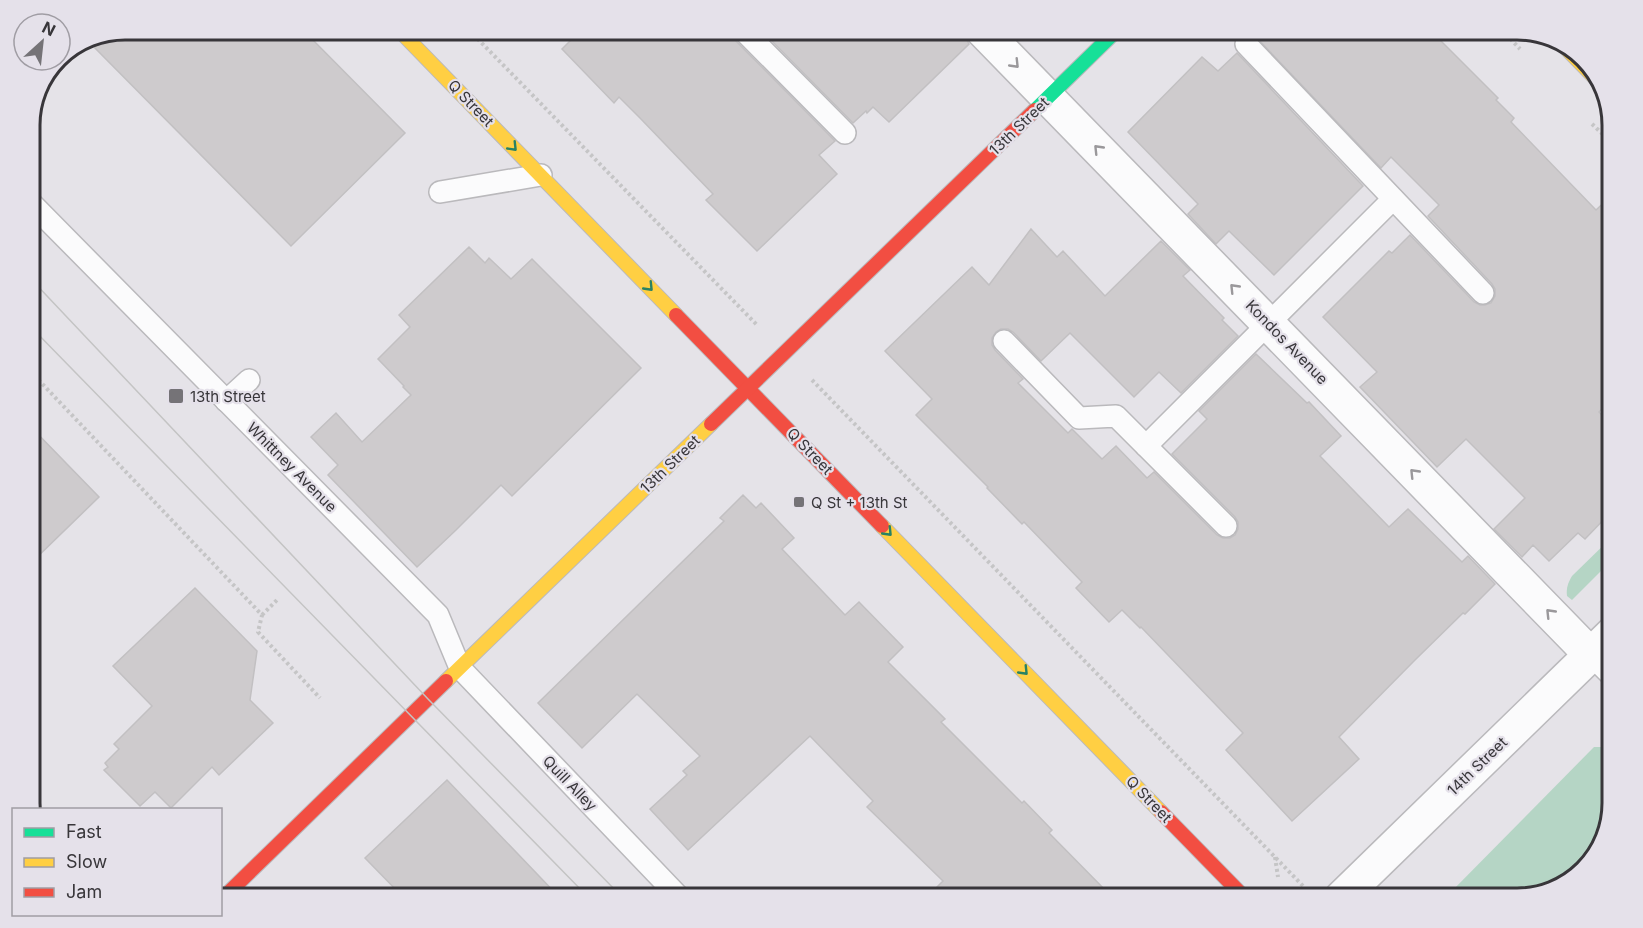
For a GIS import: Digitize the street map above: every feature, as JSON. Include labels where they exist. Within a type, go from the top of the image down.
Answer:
[{"type":"main road","name":"Q Street","points":[[409,40],[1235,888]]},
{"type":"main road","name":"13th Street","points":[[233,888],[1108,40]]},
{"type":"street","name":"Kondos Avenue","points":[[992,40],[1269,324],[1602,651]]},
{"type":"street","name":"14th Street","points":[[1352,888],[1602,659]]},
{"type":"lane","points":[[753,40],[845,133]]},
{"type":"lane","points":[[1246,44],[1483,293]]},
{"type":"lane","points":[[440,192],[541,176]]},
{"type":"lane","points":[[1146,446],[1394,199]]},
{"type":"lane","name":"Whittney Avenue","points":[[41,213],[438,615],[460,668]]},
{"type":"lane","points":[[1004,341],[1079,418],[1116,417],[1226,526]]},
{"type":"lane","points":[[226,401],[249,380]]},
{"type":"lane","name":"Quill Alley","points":[[460,668],[670,888]]},
{"type":"path","points":[[480,40],[1305,888]]},
{"type":"path","points":[[41,383],[262,615]]},
{"type":"path","points":[[279,598],[262,615],[258,632],[320,698]]},
{"type":"green space","points":[[1602,547],[1602,570],[1572,600],[1567,593],[1572,576]]},
{"type":"green space","points":[[1594,747],[1602,747],[1600,825],[1591,845],[1578,863],[1560,876],[1540,885],[1518,888],[1455,888]]},
{"type":"building","points":[[125,40],[313,40],[405,133],[291,246],[94,47]]},
{"type":"building","points":[[571,40],[735,40],[835,141],[819,155],[837,174],[757,251],[706,200],[713,194],[640,118],[619,97],[614,103],[562,49]]},
{"type":"building","points":[[771,40],[967,40],[969,44],[889,122],[873,107],[853,123]]},
{"type":"building","points":[[1259,40],[1440,40],[1498,98],[1496,100],[1514,118],[1511,122],[1596,210],[1602,204],[1602,409],[1599,412],[1602,415],[1602,521],[1585,539],[1578,533],[1549,561],[1533,545],[1522,557],[1494,529],[1525,498],[1466,439],[1437,467],[1360,387],[1377,372],[1323,317],[1389,251],[1392,253],[1410,235],[1474,302],[1485,305],[1491,303],[1495,296],[1492,284],[1428,216],[1439,205],[1391,157],[1381,168]]},
{"type":"building","points":[[1237,53],[1363,186],[1274,275],[1229,231],[1216,244],[1188,214],[1198,204],[1128,132],[1202,57],[1218,71]]},
{"type":"building","points":[[1031,229],[1057,257],[1063,251],[1105,296],[1161,241],[1190,270],[1183,276],[1224,318],[1222,320],[1238,336],[1181,393],[1159,372],[1134,397],[1070,333],[1041,361],[1013,332],[1001,329],[996,332],[992,338],[992,345],[1023,379],[1018,383],[1068,433],[1072,429],[1102,459],[1116,446],[1147,478],[1154,472],[1217,535],[1230,538],[1238,529],[1235,517],[1172,454],[1207,419],[1199,411],[1256,354],[1307,403],[1309,402],[1341,436],[1320,456],[1389,527],[1408,509],[1462,562],[1468,556],[1495,584],[1339,737],[1359,759],[1292,821],[1226,750],[1243,733],[1122,610],[1109,622],[1076,588],[1082,582],[916,415],[932,399],[885,351],[972,267],[989,285]]},
{"type":"building","points":[[469,247],[485,263],[489,258],[511,279],[532,259],[641,368],[512,496],[501,485],[417,567],[328,475],[338,465],[311,437],[336,413],[362,442],[411,395],[378,359],[410,327],[399,315]]},
{"type":"building","points":[[41,437],[99,497],[41,553]]},
{"type":"building","points":[[743,495],[756,508],[761,503],[794,538],[782,549],[845,615],[859,602],[903,647],[888,662],[945,719],[941,722],[1022,803],[1024,801],[1052,830],[1049,833],[1103,888],[936,888],[943,881],[867,807],[873,801],[810,736],[688,850],[650,809],[687,775],[683,771],[700,756],[637,694],[582,748],[538,703],[724,521],[720,518]]},
{"type":"building","points":[[195,588],[257,651],[250,700],[273,723],[219,775],[212,767],[171,808],[155,792],[140,806],[104,770],[108,767],[105,763],[119,749],[114,744],[152,706],[113,666]]},
{"type":"building","points":[[447,780],[550,888],[394,888],[365,858]]},
{"type":"tram line","points":[[41,290],[428,699],[613,888]]},
{"type":"tram line","points":[[41,337],[579,888]]},
{"type":"traffic: fast","points":[[1035,110],[1107,40]]},
{"type":"traffic: slow","points":[[409,40],[676,315]]},
{"type":"traffic: slow","points":[[446,681],[711,424]]},
{"type":"traffic: slow","points":[[882,526],[1161,812]]},
{"type":"traffic: jam","points":[[711,424],[1035,110]]},
{"type":"traffic: jam","points":[[676,315],[882,526]]},
{"type":"traffic: jam","points":[[233,888],[446,681]]},
{"type":"traffic: jam","points":[[1161,812],[1235,888]]},
{"type":"place","name":"13th Street","points":[[176,396]]},
{"type":"place","name":"Q St + 13th St","points":[[799,502]]}]
